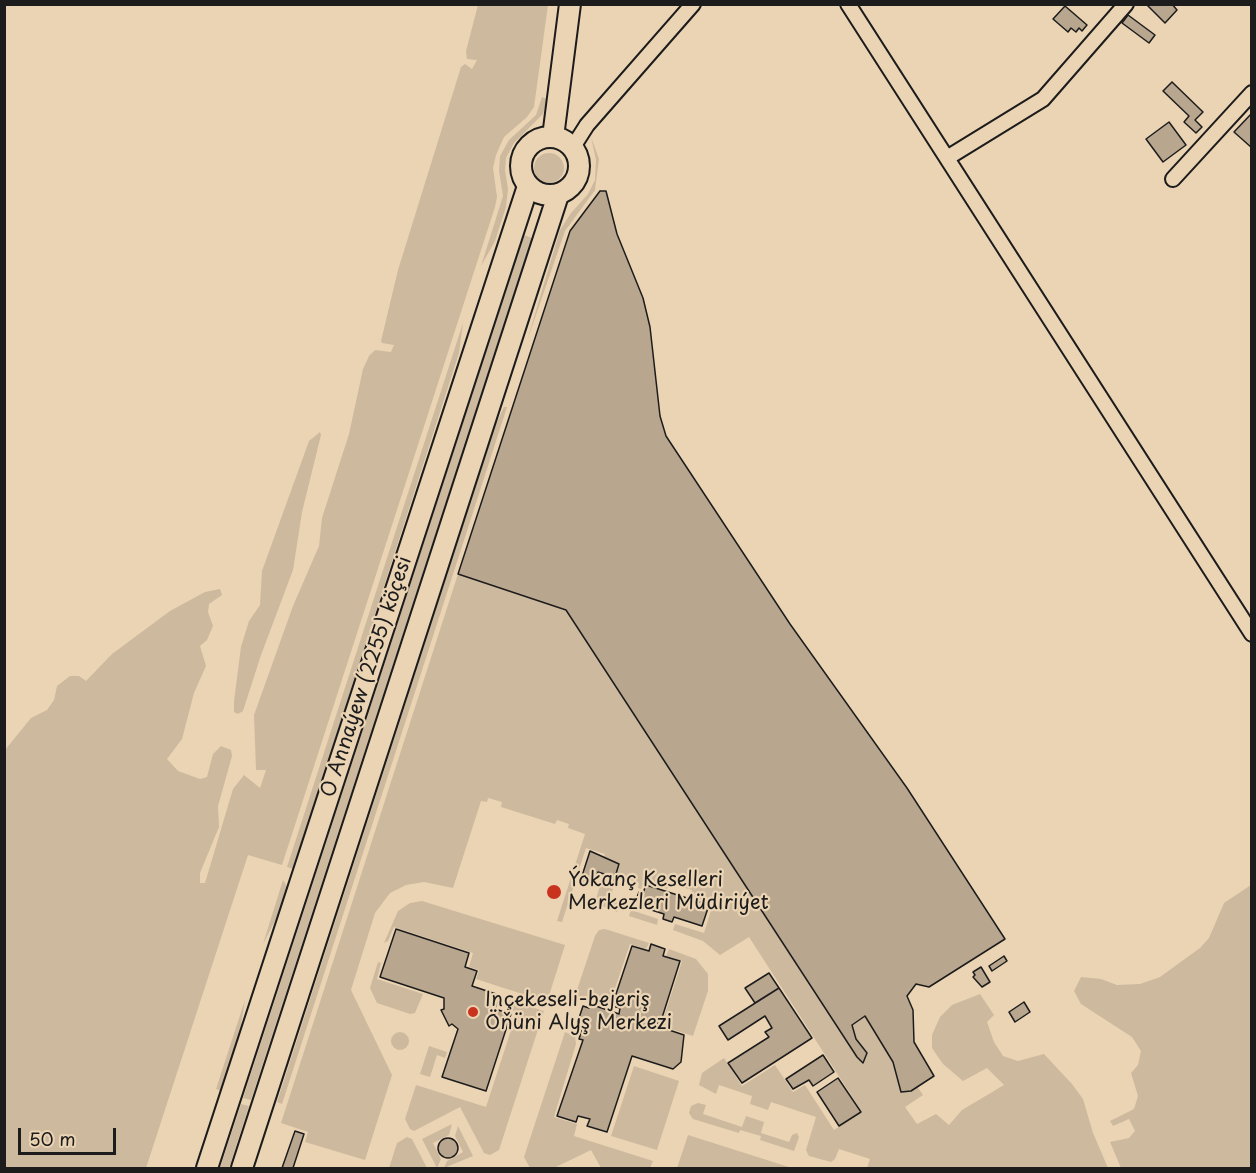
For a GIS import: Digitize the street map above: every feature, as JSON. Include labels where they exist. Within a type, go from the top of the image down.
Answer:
[{"type":"main road","points":[[553,137],[570,4]]},
{"type":"main road","points":[[553,137],[573,147],[580,165],[574,184],[558,195],[542,194],[528,186],[521,171],[523,155],[533,142],[553,137]]},
{"type":"main road","name":"O Annaýew (2255) köçesi","points":[[207,1168],[528,186]]},
{"type":"main road","name":"O Annaýew (2255) köçesi","points":[[242,1168],[558,195]]},
{"type":"street","points":[[573,147],[587,125],[693,4]]},
{"type":"street","points":[[849,4],[1251,634]]},
{"type":"street","points":[[947,158],[1043,99],[1126,4]]},
{"type":"street","points":[[1173,179],[1251,93]]},
{"type":"shaded area","points":[[478,5],[548,5],[534,107],[527,117],[504,137],[496,155],[493,168],[497,197],[495,207],[282,865],[248,855],[146,1168],[5,1168],[5,750],[31,718],[47,710],[54,700],[57,686],[70,676],[79,676],[86,681],[112,654],[170,611],[205,592],[220,589],[222,595],[209,604],[208,612],[213,626],[207,640],[200,646],[206,666],[194,693],[182,739],[167,759],[178,771],[200,779],[207,777],[213,754],[221,746],[231,750],[232,756],[218,806],[219,827],[200,873],[200,883],[205,883],[233,789],[244,775],[260,788],[266,770],[256,770],[254,715],[293,606],[319,546],[322,518],[349,434],[363,369],[369,356],[375,350],[391,352],[394,345],[381,341],[398,270],[461,67],[465,64],[472,69],[477,60],[467,59],[466,51]]},
{"type":"shaded area","points":[[542,97],[547,99],[543,114],[514,143],[506,158],[508,189],[506,207],[495,241],[481,266],[503,196],[499,171],[500,156],[509,140],[536,115]]},
{"type":"shaded area","points":[[591,137],[599,159],[595,190],[565,231],[527,341],[560,230],[588,194],[595,180],[596,160]]},
{"type":"shaded area","points":[[549,153],[560,157],[564,168],[560,179],[549,183],[538,179],[534,168],[538,157]]},
{"type":"shaded area","points":[[524,235],[532,238],[251,1100],[243,1098]]},
{"type":"shaded area","points":[[463,323],[459,353],[293,869],[287,867]]},
{"type":"shaded area","points":[[504,407],[507,407],[282,1104],[277,1102],[495,426]]},
{"type":"shaded area","points":[[320,432],[302,512],[293,570],[243,711],[238,714],[234,712],[234,701],[241,647],[249,621],[260,605],[262,571],[309,441]]},
{"type":"shaded area","points":[[458,574],[566,610],[863,1063],[867,1053],[856,1039],[852,1025],[865,1016],[893,1062],[901,1092],[917,1086],[923,1095],[905,1107],[917,1124],[936,1114],[949,1125],[962,1110],[1004,1085],[987,1068],[963,1081],[943,1064],[932,1048],[932,1035],[940,1017],[952,1005],[980,994],[994,1015],[987,1022],[994,1042],[1003,1056],[1018,1061],[1044,1054],[1072,1084],[1083,1099],[1093,1133],[1108,1168],[867,1168],[870,1159],[839,1149],[835,1159],[831,1162],[809,1156],[806,1150],[816,1117],[771,1102],[768,1110],[750,1104],[752,1096],[719,1085],[716,1094],[699,1085],[702,1073],[724,1058],[742,1086],[775,1065],[793,1092],[805,1085],[834,1130],[862,1112],[749,937],[720,955],[703,941],[673,930],[675,924],[704,933],[713,904],[690,896],[692,890],[669,883],[667,889],[644,881],[641,889],[638,888],[639,883],[616,876],[620,864],[603,858],[605,854],[586,848],[562,922],[557,921],[585,834],[568,828],[569,824],[557,820],[555,824],[501,807],[502,802],[488,798],[487,802],[481,801],[453,888],[424,882],[406,885],[390,893],[375,913],[351,990],[392,1075],[365,1160],[305,1142],[308,1132],[281,1123]]},
{"type":"shaded area","points":[[283,880],[287,887],[278,915],[263,944]]},
{"type":"shaded area","points":[[600,885],[613,889],[609,900],[620,904],[617,912],[595,903]]},
{"type":"shaded area","points":[[1251,885],[1251,1168],[1121,1168],[1110,1142],[1129,1138],[1135,1131],[1129,1119],[1113,1126],[1110,1121],[1134,1109],[1138,1096],[1131,1073],[1138,1065],[1141,1051],[1132,1037],[1081,1004],[1074,991],[1081,977],[1101,979],[1117,985],[1140,984],[1160,977],[1200,948],[1209,938],[1224,903]]},
{"type":"shaded area","points":[[634,900],[637,901],[634,911],[658,919],[657,925],[629,916]]},
{"type":"shaded area","points":[[422,901],[565,945],[547,1002],[476,979],[479,970],[469,967],[473,953],[394,927],[388,941],[384,943],[398,911],[410,903]]},
{"type":"shaded area","points":[[605,929],[649,943],[646,949],[630,944],[610,1003],[606,1002],[605,1005],[575,996],[595,936],[599,930]]},
{"type":"shaded area","points":[[669,949],[696,959],[708,974],[708,991],[693,1036],[661,1026],[682,961],[666,956]]},
{"type":"shaded area","points":[[378,962],[381,963],[377,979],[423,994],[415,1013],[410,1014],[377,1003],[370,988]]},
{"type":"shaded area","points":[[245,1000],[240,1031],[221,1091],[216,1089]]},
{"type":"shaded area","points":[[510,1000],[544,1011],[499,1150],[490,1155],[484,1153],[460,1107],[414,1131],[410,1129],[405,1119],[416,1085],[486,1107],[517,1012],[507,1009]]},
{"type":"shaded area","points":[[400,1032],[406,1035],[409,1041],[406,1047],[400,1050],[394,1047],[391,1041],[394,1035]]},
{"type":"shaded area","points":[[565,1032],[575,1036],[576,1044],[554,1117],[577,1124],[574,1136],[653,1161],[650,1168],[601,1168],[591,1150],[554,1168],[530,1168],[524,1157]]},
{"type":"shaded area","points":[[429,1046],[447,1052],[445,1058],[437,1055],[430,1077],[420,1074]]},
{"type":"shaded area","points":[[634,1066],[679,1081],[657,1150],[611,1136]]},
{"type":"shaded area","points":[[698,1103],[706,1105],[703,1114],[742,1127],[746,1116],[764,1122],[761,1133],[789,1142],[792,1135],[797,1133],[799,1137],[794,1151],[760,1140],[761,1136],[740,1130],[739,1133],[693,1119],[689,1113],[691,1106]]},
{"type":"shaded area","points":[[241,1104],[249,1106],[229,1168],[220,1168]]},
{"type":"shaded area","points":[[452,1124],[449,1135],[433,1143],[441,1159],[437,1168],[422,1139]]},
{"type":"shaded area","points":[[458,1126],[473,1156],[444,1168],[447,1161],[463,1152],[455,1136]]},
{"type":"shaded area","points":[[688,1135],[792,1168],[677,1168]]},
{"type":"shaded area","points":[[407,1137],[412,1139],[427,1168],[389,1168],[397,1143]]},
{"type":"building","points":[[1146,4],[1172,4],[1177,10],[1165,23]]},
{"type":"building","points":[[1065,6],[1087,25],[1082,31],[1079,28],[1076,32],[1071,28],[1068,32],[1053,19]]},
{"type":"building","points":[[1128,15],[1155,35],[1149,43],[1122,23]]},
{"type":"building","points":[[1172,82],[1203,112],[1195,120],[1202,127],[1196,133],[1184,122],[1189,116],[1163,91]]},
{"type":"building","points":[[1252,113],[1252,148],[1234,132]]},
{"type":"building","points":[[1169,122],[1186,145],[1163,162],[1146,139]]},
{"type":"building","points":[[600,191],[606,191],[617,234],[643,298],[650,327],[660,416],[666,436],[790,624],[907,788],[1005,939],[929,987],[916,984],[907,996],[913,1010],[914,1042],[934,1076],[911,1091],[901,1092],[893,1062],[865,1016],[852,1025],[856,1039],[867,1053],[863,1063],[857,1057],[566,610],[458,574],[570,231]]},
{"type":"building","points":[[590,851],[619,864],[612,887],[601,883],[604,874],[598,872],[593,886],[580,882]]},
{"type":"building","points":[[646,885],[709,905],[702,926],[674,917],[672,922],[663,919],[664,914],[639,906],[642,898],[637,897],[639,892],[643,893]]},
{"type":"building","name":"Inçekeseli-bejeriş Öňüni Alyş Merkezi","points":[[396,929],[469,953],[465,967],[477,971],[472,986],[499,995],[495,1009],[511,1014],[486,1091],[442,1077],[458,1029],[452,1024],[449,1026],[441,1010],[444,1009],[444,998],[380,977]]},
{"type":"building","points":[[651,944],[665,949],[663,956],[680,961],[661,1021],[658,1020],[657,1026],[684,1035],[681,1062],[673,1069],[632,1056],[607,1132],[587,1126],[590,1119],[578,1116],[576,1122],[557,1116],[583,1040],[579,1039],[582,1029],[576,1027],[583,1006],[589,1008],[590,1004],[619,1014],[620,1008],[612,1006],[632,946],[649,951]]},
{"type":"building","points":[[1004,956],[1007,961],[992,971],[989,966]]},
{"type":"building","points":[[981,967],[990,982],[982,987],[973,977],[975,975],[973,972]]},
{"type":"building","points":[[769,973],[779,988],[755,1003],[745,988]]},
{"type":"building","points":[[779,988],[812,1038],[742,1083],[728,1063],[769,1037],[765,1032],[772,1028],[765,1016],[728,1040],[719,1026]]},
{"type":"building","points":[[1024,1002],[1030,1012],[1015,1022],[1009,1012]]},
{"type":"building","points":[[823,1055],[834,1072],[813,1086],[809,1080],[793,1089],[786,1079]]},
{"type":"building","points":[[838,1078],[861,1112],[839,1126],[817,1092]]},
{"type":"building","points":[[295,1131],[304,1134],[293,1168],[282,1168]]},
{"type":"building","points":[[444,1138],[452,1138],[458,1144],[458,1152],[452,1158],[444,1158],[438,1152],[438,1144]]},
{"type":"place","name":"Ýokanç Keselleri Merkezleri Müdiriýet","points":[[554,892]]},
{"type":"place","name":"Inçekeseli-bejeriş Öňüni Alyş Merkezi","points":[[473,1012]]}]
